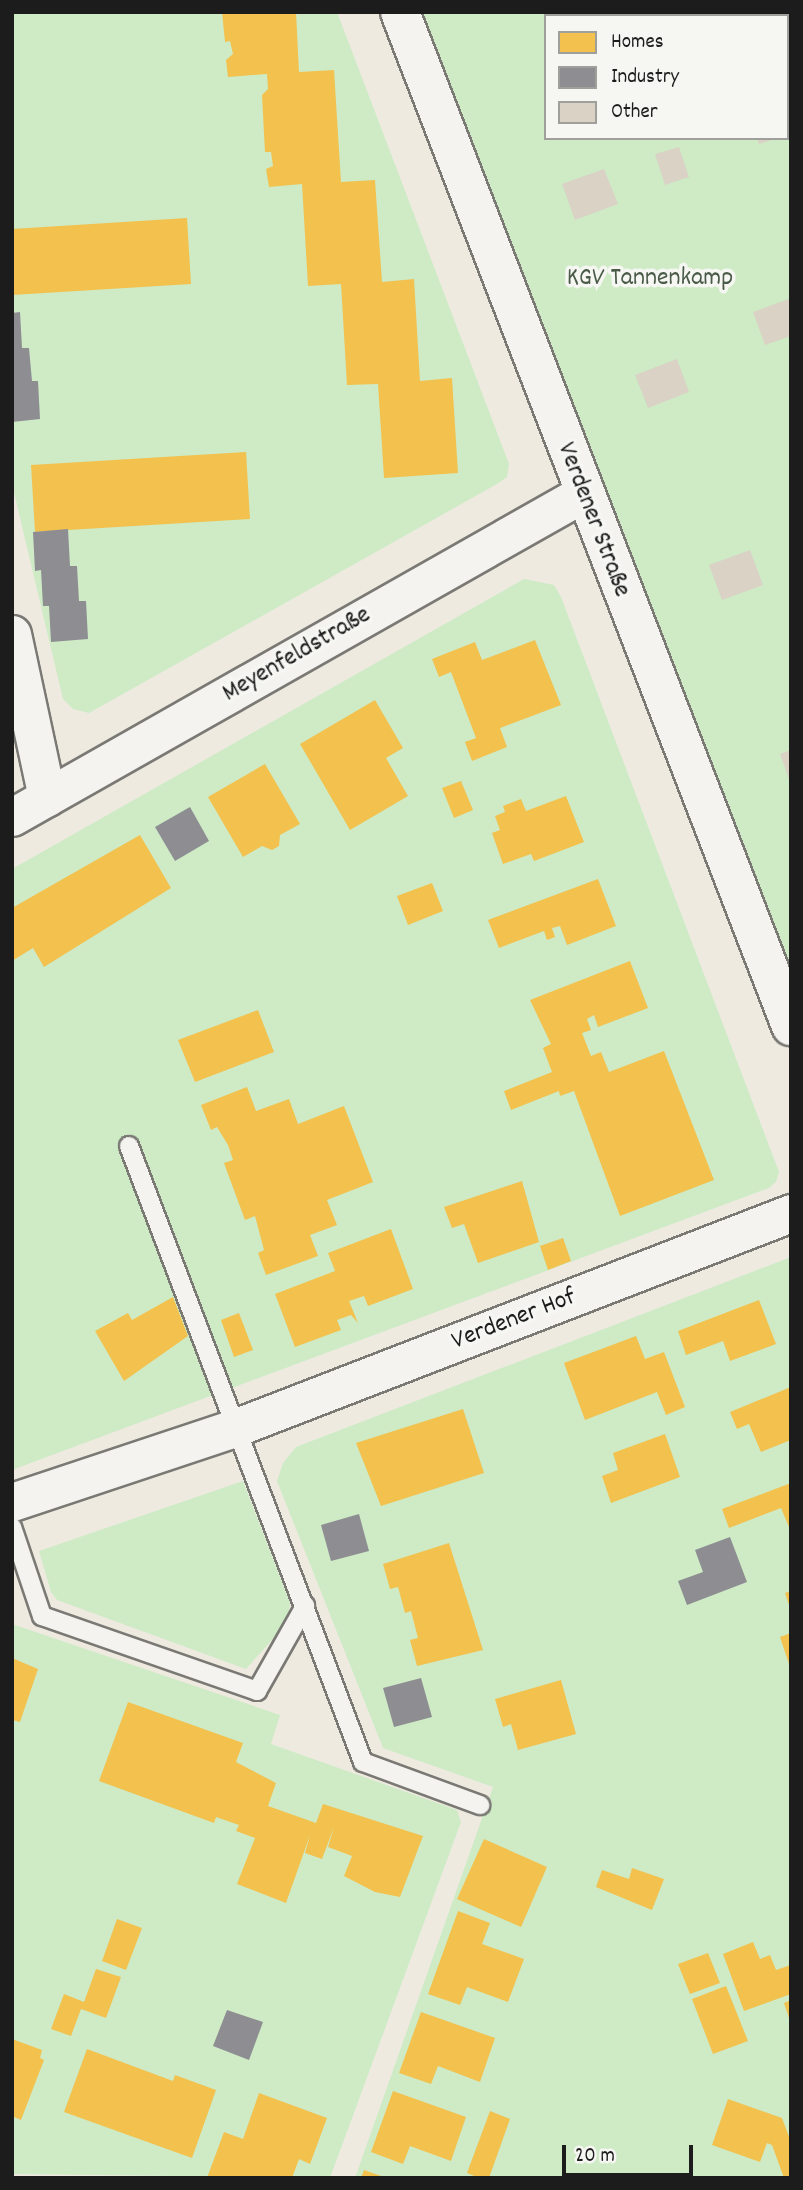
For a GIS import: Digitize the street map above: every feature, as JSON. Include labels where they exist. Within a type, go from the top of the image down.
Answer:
[{"type":"street","name":"Verdener Straße","points":[[400,12],[582,494],[791,1026]]},
{"type":"street","name":"Meyenfeldstraße","points":[[12,817],[582,494]]},
{"type":"street","points":[[12,634],[47,797]]},
{"type":"street","name":"Verdener Hof","points":[[12,1502],[237,1427],[791,1213]]},
{"type":"lane","points":[[129,1146],[363,1762],[480,1805]]},
{"type":"lane","points":[[12,1527],[42,1616],[257,1691],[305,1606]]},
{"type":"green space","points":[[12,12],[337,12],[509,464],[507,477],[497,484],[89,713],[73,709],[63,699],[12,484]]},
{"type":"green space","name":"KGV Tannenkamp","points":[[400,12],[791,12],[791,1026]]},
{"type":"green space","points":[[524,579],[554,585],[561,597],[779,1172],[776,1182],[769,1188],[12,1470],[12,869]]},
{"type":"green space","points":[[791,1257],[791,2178],[355,2178],[493,1787],[383,1748],[277,1481],[283,1463],[296,1447]]},
{"type":"green space","points":[[243,1481],[290,1603],[288,1622],[246,1669],[57,1600],[51,1592],[39,1551]]},
{"type":"green space","points":[[12,1624],[280,1715],[271,1744],[457,1810],[461,1822],[330,2178],[12,2174]]},
{"type":"building: Homes","points":[[222,12],[296,12],[299,72],[334,70],[341,182],[375,180],[382,282],[414,279],[420,381],[452,378],[458,473],[384,478],[378,384],[347,385],[341,284],[308,286],[302,184],[269,187],[266,169],[273,166],[271,152],[265,152],[262,95],[268,89],[267,74],[228,77],[226,60],[233,54],[230,41],[225,42]]},
{"type":"building: Homes","points":[[187,218],[191,284],[12,295],[12,229]]},
{"type":"building: Homes","points":[[246,452],[250,519],[35,532],[31,465]]},
{"type":"building: Homes","points":[[535,640],[561,705],[500,728],[507,747],[472,761],[465,742],[476,738],[451,672],[439,677],[432,659],[475,642],[482,660]]},
{"type":"building: Homes","points":[[375,700],[403,748],[386,758],[408,796],[350,830],[300,744]]},
{"type":"building: Homes","points":[[265,764],[300,824],[280,835],[279,846],[272,850],[262,846],[243,857],[208,797]]},
{"type":"building: Homes","points":[[461,781],[473,810],[454,818],[442,788]]},
{"type":"building: Homes","points":[[566,796],[584,842],[534,861],[531,854],[503,864],[492,833],[500,830],[495,816],[505,812],[503,806],[521,799],[526,811]]},
{"type":"building: Homes","points":[[140,835],[171,888],[44,967],[33,948],[12,961],[12,908]]},
{"type":"building: Homes","points":[[598,879],[616,926],[567,945],[560,926],[552,928],[555,937],[547,940],[544,931],[499,948],[488,920]]},
{"type":"building: Homes","points":[[432,883],[443,911],[408,925],[397,896]]},
{"type":"building: Homes","points":[[630,961],[648,1008],[598,1027],[594,1015],[587,1019],[591,1030],[582,1033],[591,1056],[601,1052],[609,1072],[664,1051],[714,1180],[620,1216],[574,1091],[560,1096],[559,1091],[511,1110],[504,1091],[552,1072],[543,1048],[551,1044],[530,1000]]},
{"type":"building: Homes","points":[[258,1010],[274,1052],[195,1082],[178,1040]]},
{"type":"building: Homes","points":[[247,1087],[256,1111],[289,1099],[298,1124],[344,1106],[373,1182],[327,1200],[337,1225],[310,1235],[318,1256],[266,1275],[258,1253],[264,1250],[255,1216],[245,1220],[224,1163],[233,1160],[228,1145],[217,1127],[211,1130],[201,1105]]},
{"type":"building: Homes","points":[[522,1181],[539,1242],[478,1263],[464,1224],[452,1228],[444,1207]]},
{"type":"building: Homes","points":[[391,1229],[413,1289],[368,1306],[364,1296],[349,1301],[358,1323],[351,1315],[337,1320],[341,1330],[295,1347],[275,1294],[335,1271],[328,1253]]},
{"type":"building: Homes","points":[[563,1238],[571,1261],[548,1270],[540,1246]]},
{"type":"building: Homes","points":[[173,1297],[188,1336],[124,1381],[95,1331],[128,1313],[132,1320]]},
{"type":"building: Homes","points":[[759,1300],[776,1344],[730,1361],[723,1341],[686,1355],[678,1331]]},
{"type":"building: Homes","points":[[239,1313],[253,1350],[234,1357],[221,1320]]},
{"type":"building: Homes","points":[[636,1336],[645,1359],[664,1352],[685,1407],[666,1415],[657,1392],[585,1420],[564,1363]]},
{"type":"building: Homes","points":[[791,1387],[791,1440],[761,1452],[749,1424],[737,1429],[730,1412]]},
{"type":"building: Homes","points":[[463,1409],[484,1473],[381,1506],[356,1443]]},
{"type":"building: Homes","points":[[665,1434],[680,1477],[611,1503],[602,1476],[618,1470],[613,1453]]},
{"type":"building: Homes","points":[[791,1483],[791,1532],[781,1508],[729,1528],[722,1509]]},
{"type":"building: Homes","points":[[449,1543],[483,1650],[417,1666],[410,1640],[418,1638],[411,1611],[405,1613],[398,1587],[390,1589],[383,1564]]},
{"type":"building: Homes","points":[[791,1591],[791,1608],[790,1608],[785,1593]]},
{"type":"building: Homes","points":[[791,1633],[791,1667],[790,1667],[780,1637]]},
{"type":"building: Homes","points":[[12,1658],[38,1669],[20,1722],[12,1720]]},
{"type":"building: Homes","points":[[561,1680],[576,1734],[518,1750],[511,1724],[503,1727],[495,1699]]},
{"type":"building: Homes","points":[[128,1702],[243,1743],[236,1762],[276,1783],[268,1806],[316,1823],[323,1804],[423,1836],[400,1897],[375,1892],[344,1876],[352,1856],[328,1847],[334,1827],[322,1859],[305,1853],[310,1835],[286,1903],[237,1884],[255,1838],[236,1831],[239,1825],[216,1817],[214,1823],[99,1781]]},
{"type":"building: Homes","points":[[484,1839],[547,1867],[521,1927],[457,1899]]},
{"type":"building: Homes","points":[[632,1868],[664,1879],[652,1910],[596,1887],[602,1870],[629,1879]]},
{"type":"building: Homes","points":[[458,1911],[490,1923],[482,1944],[524,1959],[508,2002],[467,1987],[460,2005],[428,1994]]},
{"type":"building: Homes","points":[[117,1919],[142,1928],[126,1970],[102,1961]]},
{"type":"building: Homes","points":[[753,1942],[760,1959],[770,1955],[776,1970],[791,1965],[791,1994],[744,2011],[723,1954]]},
{"type":"building: Homes","points":[[708,1953],[720,1983],[690,1994],[678,1964]]},
{"type":"building: Homes","points":[[96,1969],[121,1977],[106,2018],[81,2009],[71,2036],[51,2029],[64,1994],[84,2002]]},
{"type":"building: Homes","points":[[726,1986],[748,2041],[713,2054],[692,1999]]},
{"type":"building: Homes","points":[[791,2000],[791,2021],[790,2021],[784,2003]]},
{"type":"building: Homes","points":[[421,2012],[495,2038],[480,2082],[438,2066],[431,2084],[399,2073]]},
{"type":"building: Homes","points":[[12,2039],[42,2050],[40,2058],[44,2060],[21,2120],[12,2116]]},
{"type":"building: Homes","points":[[87,2049],[173,2081],[175,2075],[216,2090],[192,2158],[64,2112]]},
{"type":"building: Homes","points":[[393,2091],[466,2117],[451,2161],[410,2146],[403,2164],[371,2152]]},
{"type":"building: Homes","points":[[259,2093],[327,2118],[310,2164],[299,2159],[292,2178],[207,2178],[224,2132],[243,2139]]},
{"type":"building: Homes","points":[[728,2099],[782,2118],[791,2142],[791,2178],[784,2178],[772,2145],[767,2143],[760,2162],[712,2145]]},
{"type":"building: Homes","points":[[490,2111],[510,2119],[489,2178],[479,2178],[467,2173]]},
{"type":"building: Homes","points":[[364,2170],[384,2177],[384,2178],[361,2178]]},
{"type":"building: Industry","points":[[20,312],[22,348],[29,348],[32,381],[38,381],[40,419],[12,422],[12,313]]},
{"type":"building: Industry","points":[[68,529],[70,566],[77,566],[79,601],[86,601],[88,639],[51,642],[49,606],[43,606],[41,570],[35,571],[33,532]]},
{"type":"building: Industry","points":[[190,807],[209,841],[175,861],[155,827]]},
{"type":"building: Industry","points":[[359,1514],[369,1551],[331,1561],[321,1525]]},
{"type":"building: Industry","points":[[730,1537],[747,1582],[687,1605],[678,1581],[703,1572],[695,1550]]},
{"type":"building: Industry","points":[[421,1678],[432,1717],[394,1727],[383,1688]]},
{"type":"building: Industry","points":[[227,2010],[263,2022],[249,2060],[213,2046]]},
{"type":"building: Other","points":[[679,147],[689,177],[665,185],[655,154]]},
{"type":"building: Other","points":[[604,169],[618,204],[575,220],[562,184]]},
{"type":"building: Other","points":[[791,298],[791,336],[765,345],[753,312]]},
{"type":"building: Other","points":[[677,359],[689,392],[648,408],[635,375]]},
{"type":"building: Other","points":[[750,550],[763,585],[722,600],[709,565]]},
{"type":"building: Other","points":[[791,750],[791,782],[790,782],[780,754]]}]
